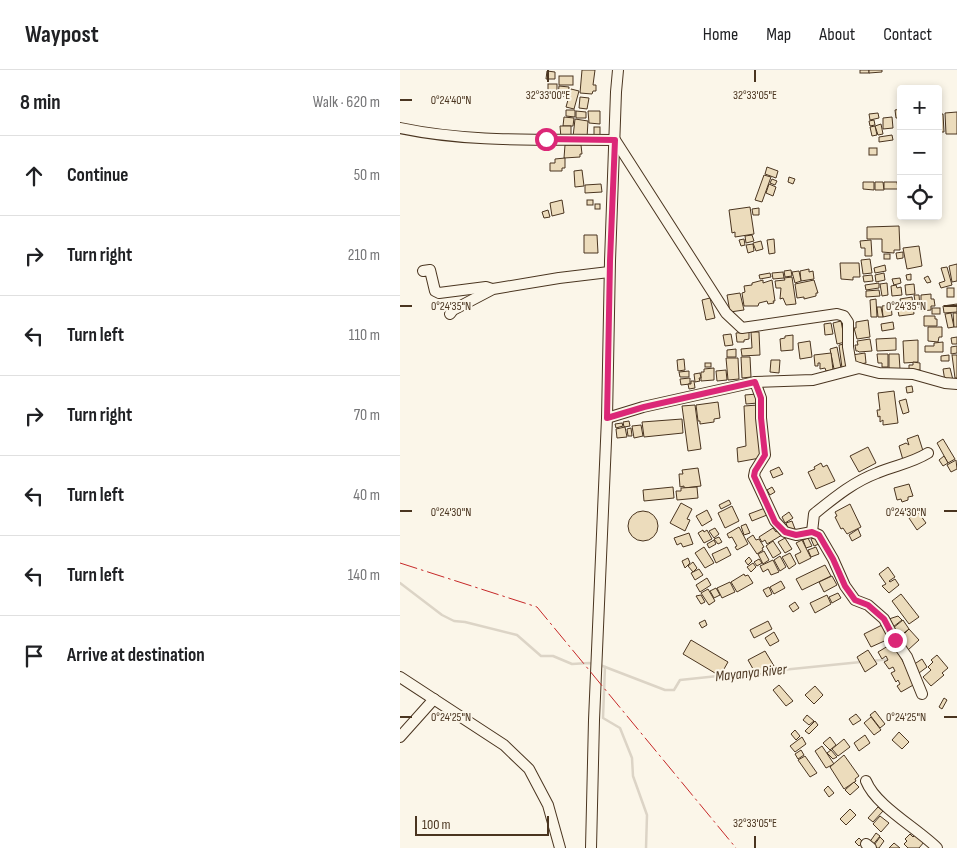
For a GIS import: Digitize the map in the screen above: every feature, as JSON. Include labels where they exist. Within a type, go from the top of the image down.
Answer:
[{"type":"street","points":[[591,848],[594,720],[607,418],[609,272],[618,70]]},
{"type":"street","points":[[400,128],[431,135],[491,140],[615,140]]},
{"type":"street","points":[[615,140],[726,313],[742,328],[836,314],[844,316],[848,322],[848,347],[851,365],[879,373],[913,374],[945,383],[957,384]]},
{"type":"street","points":[[423,270],[430,270],[435,290],[439,294],[486,287],[493,289]]},
{"type":"street","points":[[450,314],[453,310],[493,289],[609,272]]},
{"type":"street","points":[[607,418],[644,407],[755,382],[813,380],[859,368]]},
{"type":"street","points":[[755,382],[761,398],[765,455],[754,476],[775,522],[785,532],[796,535],[812,532],[819,535],[833,559],[845,586],[855,600],[868,605],[884,619],[907,657],[922,694]]},
{"type":"street","points":[[812,532],[814,514],[852,485],[877,472],[914,461],[928,453]]},
{"type":"street","points":[[400,677],[504,745],[529,769],[548,805],[560,848]]},
{"type":"street","points":[[400,737],[434,699]]},
{"type":"street","points":[[866,781],[879,800],[937,848]]},
{"type":"building","points":[[582,70],[595,70],[593,85],[596,85],[596,91],[593,91],[592,94],[580,93]]},
{"type":"building","points":[[860,70],[869,70],[869,73],[860,73]]},
{"type":"building","points":[[869,70],[882,70],[882,72],[869,73]]},
{"type":"building","points":[[547,71],[555,72],[555,79],[546,79]]},
{"type":"building","points":[[559,76],[573,76],[573,85],[559,85]]},
{"type":"building","points":[[548,84],[557,84],[557,94],[548,94]]},
{"type":"building","points":[[559,86],[569,87],[568,97],[558,96]]},
{"type":"building","points":[[571,89],[579,91],[574,109],[566,107]]},
{"type":"building","points":[[580,97],[589,98],[587,109],[579,108]]},
{"type":"building","points":[[566,110],[575,110],[575,117],[566,116]]},
{"type":"building","points":[[576,111],[586,112],[586,118],[576,118]]},
{"type":"building","points":[[588,111],[600,111],[600,124],[589,123]]},
{"type":"building","points":[[957,112],[957,134],[946,134],[945,113]]},
{"type":"building","points":[[878,113],[879,118],[870,120],[869,114]]},
{"type":"building","points":[[942,114],[943,114],[944,132],[942,132]]},
{"type":"building","points":[[564,117],[574,118],[573,126],[563,126]]},
{"type":"building","points":[[892,117],[893,128],[883,129],[883,118]]},
{"type":"building","points":[[575,119],[588,121],[587,138],[573,137]]},
{"type":"building","points":[[874,120],[875,125],[870,126],[869,121]]},
{"type":"building","points":[[881,124],[883,134],[878,135],[875,126]]},
{"type":"building","points":[[560,126],[571,126],[571,138],[561,138]]},
{"type":"building","points":[[875,126],[877,135],[872,136],[870,127]]},
{"type":"building","points":[[594,127],[600,127],[600,136],[594,136]]},
{"type":"building","points":[[892,135],[893,140],[879,142],[879,137]]},
{"type":"building","points":[[565,145],[581,145],[582,154],[580,154],[580,157],[564,158]]},
{"type":"building","points":[[869,148],[877,148],[877,155],[869,155]]},
{"type":"building","points":[[565,158],[565,168],[562,168],[562,171],[550,171],[550,163],[555,163],[555,159]]},
{"type":"building","points":[[767,167],[778,171],[776,178],[765,174]]},
{"type":"building","points":[[582,170],[584,186],[575,187],[574,171]]},
{"type":"building","points":[[764,175],[771,177],[762,202],[755,200]]},
{"type":"building","points":[[789,177],[795,179],[793,184],[788,182]]},
{"type":"building","points":[[772,179],[777,181],[775,185],[770,183]]},
{"type":"building","points":[[863,182],[874,182],[874,190],[863,189]]},
{"type":"building","points":[[875,182],[883,182],[884,190],[875,190]]},
{"type":"building","points":[[884,182],[897,182],[897,189],[884,189]]},
{"type":"building","points":[[601,184],[602,192],[585,193],[585,185]]},
{"type":"building","points":[[769,184],[776,187],[773,196],[766,193]]},
{"type":"building","points":[[562,200],[564,213],[552,216],[550,203]]},
{"type":"building","points":[[587,200],[593,200],[593,205],[587,205]]},
{"type":"building","points":[[595,204],[600,204],[600,209],[595,209]]},
{"type":"building","points":[[750,207],[754,234],[735,237],[735,232],[732,233],[729,210]]},
{"type":"building","points":[[759,208],[759,215],[753,215],[752,209]]},
{"type":"building","points":[[548,210],[550,217],[544,218],[542,212]]},
{"type":"building","points":[[899,226],[900,250],[894,250],[894,253],[882,252],[882,239],[867,239],[867,227]]},
{"type":"building","points":[[584,235],[597,235],[598,253],[584,253]]},
{"type":"building","points":[[752,235],[754,241],[746,243],[745,236]]},
{"type":"building","points":[[744,239],[745,245],[741,246],[739,240]]},
{"type":"building","points":[[774,239],[775,253],[769,254],[767,240]]},
{"type":"building","points":[[871,240],[872,256],[865,256],[865,248],[861,248],[860,241]]},
{"type":"building","points":[[761,241],[763,249],[756,251],[753,243]]},
{"type":"building","points":[[753,244],[754,251],[748,253],[746,245]]},
{"type":"building","points":[[919,246],[922,266],[907,269],[903,248]]},
{"type":"building","points":[[903,252],[903,258],[897,259],[896,253]]},
{"type":"building","points":[[884,254],[890,254],[890,259],[884,259]]},
{"type":"building","points":[[870,259],[872,273],[863,274],[861,260]]},
{"type":"building","points":[[840,263],[859,263],[860,277],[853,277],[853,280],[841,279]]},
{"type":"building","points":[[957,264],[957,281],[952,282],[949,266]]},
{"type":"building","points":[[885,265],[886,271],[875,273],[874,268]]},
{"type":"building","points":[[947,267],[952,285],[941,288],[939,283],[945,281],[941,268]]},
{"type":"building","points":[[809,269],[809,272],[813,271],[814,279],[801,281],[800,271]]},
{"type":"building","points":[[791,270],[792,276],[785,277],[784,271]]},
{"type":"building","points":[[799,271],[801,281],[795,283],[792,272]]},
{"type":"building","points":[[783,272],[784,278],[773,279],[772,273]]},
{"type":"building","points":[[770,273],[771,277],[760,279],[759,275]]},
{"type":"building","points":[[884,273],[885,280],[876,282],[875,275]]},
{"type":"building","points":[[911,274],[911,280],[907,280],[906,275]]},
{"type":"building","points":[[872,275],[873,281],[864,282],[863,276]]},
{"type":"building","points":[[928,276],[931,282],[927,283],[924,278]]},
{"type":"building","points":[[792,277],[796,304],[786,305],[783,298],[780,299],[781,288],[776,288],[775,281]]},
{"type":"building","points":[[900,278],[901,283],[894,285],[892,279]]},
{"type":"building","points":[[763,280],[763,283],[772,280],[774,303],[768,304],[767,301],[759,303],[758,306],[744,306],[742,293],[745,292],[744,286]]},
{"type":"building","points":[[814,280],[818,293],[816,293],[816,296],[804,299],[804,297],[797,298],[795,284]]},
{"type":"building","points":[[879,283],[879,288],[866,290],[865,285]]},
{"type":"building","points":[[887,283],[888,295],[882,296],[880,284]]},
{"type":"building","points":[[914,284],[915,294],[906,295],[905,285]]},
{"type":"building","points":[[896,285],[897,288],[901,287],[902,295],[892,296],[891,286]]},
{"type":"building","points":[[947,288],[954,288],[954,297],[947,297]]},
{"type":"building","points":[[879,290],[880,296],[866,297],[866,291]]},
{"type":"building","points":[[740,293],[744,310],[730,312],[727,295]]},
{"type":"building","points":[[931,294],[931,299],[934,299],[935,306],[931,306],[931,310],[921,311],[921,295]]},
{"type":"building","points":[[914,295],[919,295],[920,307],[916,307]]},
{"type":"building","points":[[912,297],[914,314],[899,316],[897,305],[901,304],[900,299]]},
{"type":"building","points":[[710,298],[715,318],[706,320],[702,300]]},
{"type":"building","points":[[876,299],[877,317],[871,317],[870,300]]},
{"type":"building","points":[[957,304],[957,312],[944,313],[943,306]]},
{"type":"building","points":[[891,305],[892,315],[883,317],[882,306]]},
{"type":"building","points":[[877,307],[881,307],[883,317],[878,317]]},
{"type":"building","points":[[932,308],[940,308],[940,314],[932,314]]},
{"type":"building","points":[[951,313],[954,327],[948,328],[945,314]]},
{"type":"building","points":[[953,313],[957,313],[957,327],[954,327]]},
{"type":"building","points":[[924,316],[935,316],[937,326],[924,326]]},
{"type":"building","points":[[868,320],[870,337],[857,339],[854,328],[856,328],[856,322]]},
{"type":"building","points":[[841,321],[845,342],[837,344],[833,323]]},
{"type":"building","points":[[893,322],[894,329],[882,331],[881,324]]},
{"type":"building","points":[[831,323],[833,334],[825,335],[824,324]]},
{"type":"building","points":[[928,327],[942,327],[942,337],[939,337],[938,342],[928,341]]},
{"type":"building","points":[[749,332],[749,339],[744,340],[744,342],[737,342],[736,333]]},
{"type":"building","points":[[751,332],[759,332],[760,355],[742,356],[741,349],[752,348]]},
{"type":"building","points":[[731,334],[733,345],[725,346],[723,335]]},
{"type":"building","points":[[793,335],[793,350],[781,351],[780,339]]},
{"type":"building","points":[[957,337],[957,344],[952,344],[951,338]]},
{"type":"building","points":[[896,338],[896,350],[877,351],[876,339]]},
{"type":"building","points":[[870,339],[872,351],[856,351],[855,345],[858,345],[857,341]]},
{"type":"building","points":[[918,340],[918,362],[904,363],[903,341]]},
{"type":"building","points":[[810,341],[812,357],[800,359],[798,343]]},
{"type":"building","points":[[943,342],[943,352],[925,352],[925,346],[934,346],[934,343]]},
{"type":"building","points":[[845,344],[848,367],[842,368],[839,345]]},
{"type":"building","points":[[957,346],[957,353],[951,354],[951,347]]},
{"type":"building","points":[[837,347],[841,368],[834,369],[830,349]]},
{"type":"building","points":[[736,349],[736,357],[727,357],[727,350]]},
{"type":"building","points":[[831,353],[833,370],[826,371],[825,368],[820,369],[820,363],[818,363],[818,366],[815,366],[814,355]]},
{"type":"building","points":[[865,353],[866,363],[853,365],[852,355]]},
{"type":"building","points":[[877,354],[888,354],[888,367],[882,367],[882,363],[878,363]]},
{"type":"building","points":[[889,354],[899,354],[900,369],[889,370]]},
{"type":"building","points":[[949,355],[949,361],[941,361],[941,356]]},
{"type":"building","points":[[952,355],[957,355],[957,378],[955,378]]},
{"type":"building","points":[[741,357],[750,357],[751,377],[742,378]]},
{"type":"building","points":[[726,358],[738,358],[739,379],[728,380]]},
{"type":"building","points":[[684,359],[685,370],[678,371],[677,360]]},
{"type":"building","points":[[771,360],[780,360],[779,373],[770,372]]},
{"type":"building","points":[[913,362],[920,363],[920,370],[909,370],[909,365],[913,365]]},
{"type":"building","points":[[705,363],[711,363],[711,367],[705,367]]},
{"type":"building","points":[[714,368],[714,380],[701,381],[701,372],[704,372],[704,369]]},
{"type":"building","points":[[950,368],[953,380],[945,381],[943,369]]},
{"type":"building","points":[[726,370],[727,380],[717,381],[716,371]]},
{"type":"building","points":[[689,371],[689,377],[680,377],[679,372]]},
{"type":"building","points":[[700,373],[700,381],[695,382],[694,374]]},
{"type":"building","points":[[690,378],[690,384],[681,385],[680,379]]},
{"type":"building","points":[[691,381],[694,381],[695,388],[689,389],[688,384],[691,384]]},
{"type":"building","points":[[912,386],[913,392],[907,393],[906,387]]},
{"type":"building","points":[[894,391],[898,423],[883,425],[883,420],[880,422],[880,416],[878,417],[877,410],[880,410],[878,393]]},
{"type":"building","points":[[757,394],[758,403],[746,404],[745,395]]},
{"type":"building","points":[[906,399],[909,412],[903,414],[899,401]]},
{"type":"building","points":[[718,402],[720,418],[714,419],[714,422],[700,424],[696,405]]},
{"type":"building","points":[[695,405],[701,449],[688,451],[682,406]]},
{"type":"building","points":[[758,405],[760,458],[738,462],[737,448],[746,446],[744,406]]},
{"type":"building","points":[[682,419],[683,433],[644,437],[642,422]]},
{"type":"building","points":[[629,421],[630,426],[624,427],[623,422]]},
{"type":"building","points":[[622,423],[623,426],[616,428],[615,424]]},
{"type":"building","points":[[641,425],[643,436],[634,438],[632,426]]},
{"type":"building","points":[[625,427],[627,437],[617,438],[616,429]]},
{"type":"building","points":[[631,428],[632,436],[628,436],[627,429]]},
{"type":"building","points":[[918,435],[924,454],[903,460],[899,446],[906,443],[909,445],[907,439]]},
{"type":"building","points":[[943,439],[955,459],[948,463],[937,443]]},
{"type":"building","points":[[868,447],[876,463],[859,472],[850,456]]},
{"type":"building","points":[[944,456],[948,463],[943,466],[939,460]]},
{"type":"building","points":[[956,460],[957,469],[951,472],[947,465]]},
{"type":"building","points":[[821,463],[823,467],[827,465],[835,481],[816,489],[808,472],[815,469],[814,467]]},
{"type":"building","points":[[779,467],[783,474],[773,478],[770,471]]},
{"type":"building","points":[[698,468],[701,486],[680,487],[679,474],[683,474],[682,470]]},
{"type":"building","points":[[909,484],[913,496],[908,497],[908,500],[902,502],[901,499],[897,500],[894,488]]},
{"type":"building","points":[[673,487],[674,498],[644,501],[643,490]]},
{"type":"building","points":[[697,487],[698,498],[677,500],[676,491],[681,491],[681,488]]},
{"type":"building","points":[[772,487],[775,492],[770,495],[767,490]]},
{"type":"building","points":[[729,500],[731,504],[721,509],[719,505]]},
{"type":"building","points":[[681,503],[692,509],[687,519],[690,520],[685,531],[670,523]]},
{"type":"building","points":[[850,504],[861,527],[847,534],[843,528],[841,529],[835,517],[837,516],[835,512]]},
{"type":"building","points":[[732,506],[739,521],[725,528],[718,513]]},
{"type":"building","points":[[765,508],[767,515],[752,521],[749,514]]},
{"type":"building","points":[[707,510],[712,520],[702,526],[696,516]]},
{"type":"building","points":[[643,511],[654,515],[658,526],[654,537],[643,541],[632,537],[628,526],[632,515]]},
{"type":"building","points":[[789,512],[793,518],[785,523],[782,517]]},
{"type":"building","points":[[918,512],[926,523],[917,530],[909,518]]},
{"type":"building","points":[[792,521],[795,529],[789,532],[786,523]]},
{"type":"building","points":[[746,524],[750,533],[744,535],[741,526]]},
{"type":"building","points":[[739,527],[748,544],[737,550],[732,537],[729,538],[727,534]]},
{"type":"building","points":[[715,528],[719,534],[714,538],[709,531]]},
{"type":"building","points":[[773,528],[776,532],[779,530],[782,535],[767,544],[765,540],[762,542],[759,537]]},
{"type":"building","points":[[858,529],[861,536],[852,541],[849,535]]},
{"type":"building","points":[[703,530],[704,532],[707,530],[712,539],[704,543],[698,533]]},
{"type":"building","points":[[689,533],[693,544],[683,547],[681,543],[677,545],[674,538]]},
{"type":"building","points":[[753,535],[756,540],[759,539],[764,547],[757,554],[747,539]]},
{"type":"building","points":[[719,537],[722,542],[718,544],[714,539]]},
{"type":"building","points":[[817,537],[819,544],[814,546],[811,539]]},
{"type":"building","points":[[785,538],[792,549],[785,553],[778,542]]},
{"type":"building","points":[[808,538],[812,546],[806,548],[803,540]]},
{"type":"building","points":[[714,540],[716,544],[709,548],[707,544]]},
{"type":"building","points":[[802,540],[811,558],[799,564],[795,555],[801,552],[796,543]]},
{"type":"building","points":[[773,541],[781,553],[773,558],[766,546]]},
{"type":"building","points":[[704,547],[714,563],[705,568],[695,553]]},
{"type":"building","points":[[727,547],[731,555],[716,563],[712,554]]},
{"type":"building","points":[[816,547],[819,554],[811,557],[808,550]]},
{"type":"building","points":[[764,551],[769,560],[763,564],[758,554]]},
{"type":"building","points":[[790,553],[796,564],[789,569],[782,557]]},
{"type":"building","points":[[780,556],[786,567],[780,571],[774,560]]},
{"type":"building","points":[[749,557],[752,561],[748,565],[745,561]]},
{"type":"building","points":[[688,558],[690,563],[685,568],[682,561]]},
{"type":"building","points":[[759,559],[762,563],[757,566],[754,562]]},
{"type":"building","points":[[773,560],[779,572],[771,575],[768,569],[763,572],[760,566]]},
{"type":"building","points":[[693,562],[697,568],[693,572],[688,566]]},
{"type":"building","points":[[753,563],[756,567],[751,572],[747,567]]},
{"type":"building","points":[[825,565],[831,576],[802,590],[796,579]]},
{"type":"building","points":[[888,567],[895,577],[889,581],[895,579],[899,585],[889,593],[882,586],[886,584],[879,574]]},
{"type":"building","points":[[699,569],[703,575],[695,580],[691,573]]},
{"type":"building","points":[[744,574],[745,576],[748,575],[753,583],[737,592],[731,582]]},
{"type":"building","points":[[832,576],[837,585],[824,592],[819,582]]},
{"type":"building","points":[[707,578],[711,585],[700,592],[696,585]]},
{"type":"building","points":[[781,581],[785,588],[774,594],[770,587]]},
{"type":"building","points":[[730,582],[735,592],[722,598],[717,588]]},
{"type":"building","points":[[769,587],[772,594],[767,597],[763,590]]},
{"type":"building","points":[[716,588],[720,595],[714,598],[710,591]]},
{"type":"building","points":[[708,589],[715,601],[709,605],[701,593]]},
{"type":"building","points":[[838,593],[841,598],[832,603],[829,597]]},
{"type":"building","points":[[901,594],[919,617],[909,624],[892,601]]},
{"type":"building","points":[[701,595],[705,602],[701,604],[696,596]]},
{"type":"building","points":[[827,595],[831,604],[815,613],[810,603]]},
{"type":"building","points":[[795,602],[799,608],[793,612],[789,606]]},
{"type":"building","points":[[898,616],[902,620],[893,627],[889,619]]},
{"type":"building","points":[[705,620],[707,625],[702,628],[699,623]]},
{"type":"building","points":[[903,620],[909,629],[900,636],[893,628]]},
{"type":"building","points":[[768,621],[772,629],[754,638],[750,630]]},
{"type":"building","points":[[884,624],[891,638],[871,647],[864,634]]},
{"type":"building","points":[[909,629],[919,640],[908,650],[900,638]]},
{"type":"building","points":[[774,632],[779,641],[770,646],[765,638]]},
{"type":"building","points":[[691,640],[728,662],[720,676],[683,654]]},
{"type":"building","points":[[893,643],[915,684],[901,692],[897,686],[900,684],[898,680],[896,682],[891,673],[895,671],[893,667],[889,669],[884,662],[888,660],[886,656],[882,659],[878,652]]},
{"type":"building","points":[[868,650],[877,664],[865,672],[857,657]]},
{"type":"building","points":[[765,651],[774,666],[757,676],[748,660]]},
{"type":"building","points":[[937,655],[948,668],[942,673],[944,675],[931,686],[923,677],[931,670],[928,667],[933,662],[931,660]]},
{"type":"building","points":[[922,659],[927,667],[919,673],[913,665]]},
{"type":"building","points":[[779,685],[793,701],[786,706],[773,690]]},
{"type":"building","points":[[815,686],[823,695],[814,704],[805,695]]},
{"type":"building","points":[[944,698],[947,700],[942,709],[939,707]]},
{"type":"building","points":[[875,711],[885,724],[880,728],[870,715]]},
{"type":"building","points":[[856,714],[861,720],[853,725],[849,719]]},
{"type":"building","points":[[807,715],[814,721],[809,725],[803,720]]},
{"type":"building","points":[[871,717],[881,730],[874,735],[864,723]]},
{"type":"building","points":[[815,721],[818,725],[809,734],[805,731]]},
{"type":"building","points":[[795,730],[800,736],[796,740],[791,734]]},
{"type":"building","points":[[899,732],[909,742],[902,749],[892,740]]},
{"type":"building","points":[[865,735],[870,743],[859,751],[854,743]]},
{"type":"building","points":[[802,737],[806,744],[795,752],[790,746]]},
{"type":"building","points":[[830,737],[836,745],[830,750],[823,743]]},
{"type":"building","points":[[844,739],[850,747],[838,756],[832,749]]},
{"type":"building","points":[[822,746],[834,764],[826,768],[815,751]]},
{"type":"building","points":[[801,750],[804,755],[798,759],[795,754]]},
{"type":"building","points":[[831,750],[837,757],[833,759],[827,753]]},
{"type":"building","points":[[844,755],[859,776],[855,779],[856,781],[844,789],[830,767]]},
{"type":"building","points":[[805,756],[817,773],[810,777],[798,760]]},
{"type":"building","points":[[854,782],[859,787],[850,795],[845,790]]},
{"type":"building","points":[[828,786],[834,793],[829,797],[824,790]]},
{"type":"building","points":[[878,807],[883,811],[873,822],[868,818]]},
{"type":"building","points":[[850,809],[856,815],[846,825],[840,819]]},
{"type":"building","points":[[880,816],[889,823],[881,832],[873,824]]},
{"type":"building","points":[[876,833],[880,836],[872,846],[869,843]]},
{"type":"building","points":[[910,834],[913,837],[916,834],[924,842],[919,848],[908,848],[904,844],[907,841],[905,839]]},
{"type":"building","points":[[880,837],[884,841],[879,848],[872,848]]},
{"type":"building","points":[[859,838],[863,842],[859,846],[855,842]]},
{"type":"building","points":[[894,843],[900,848],[889,848]]},
{"type":"waterway","name":"Mayanya River","points":[[400,583],[442,615],[454,621],[517,635],[541,656],[553,656],[572,664],[595,664]]},
{"type":"waterway","name":"Mayanya River","points":[[871,661],[891,659]]},
{"type":"waterway","name":"Mayanya River","points":[[762,672],[861,662]]},
{"type":"waterway","name":"Mayanya River","points":[[600,665],[665,690],[674,690],[680,680],[756,672]]},
{"type":"waterway","name":"Mayanya River","points":[[605,667],[603,718],[620,728],[632,758],[633,776],[647,815],[646,848]]},
{"type":"power","points":[[400,563],[537,607],[736,848]]},
{"type":"route","points":[[546,139],[615,140],[610,261],[607,418],[644,407],[755,382],[761,398],[765,455],[754,476],[775,522],[785,532],[796,535],[812,532],[819,535],[833,559],[845,586],[855,600],[868,605],[884,619],[895,640]]}]
